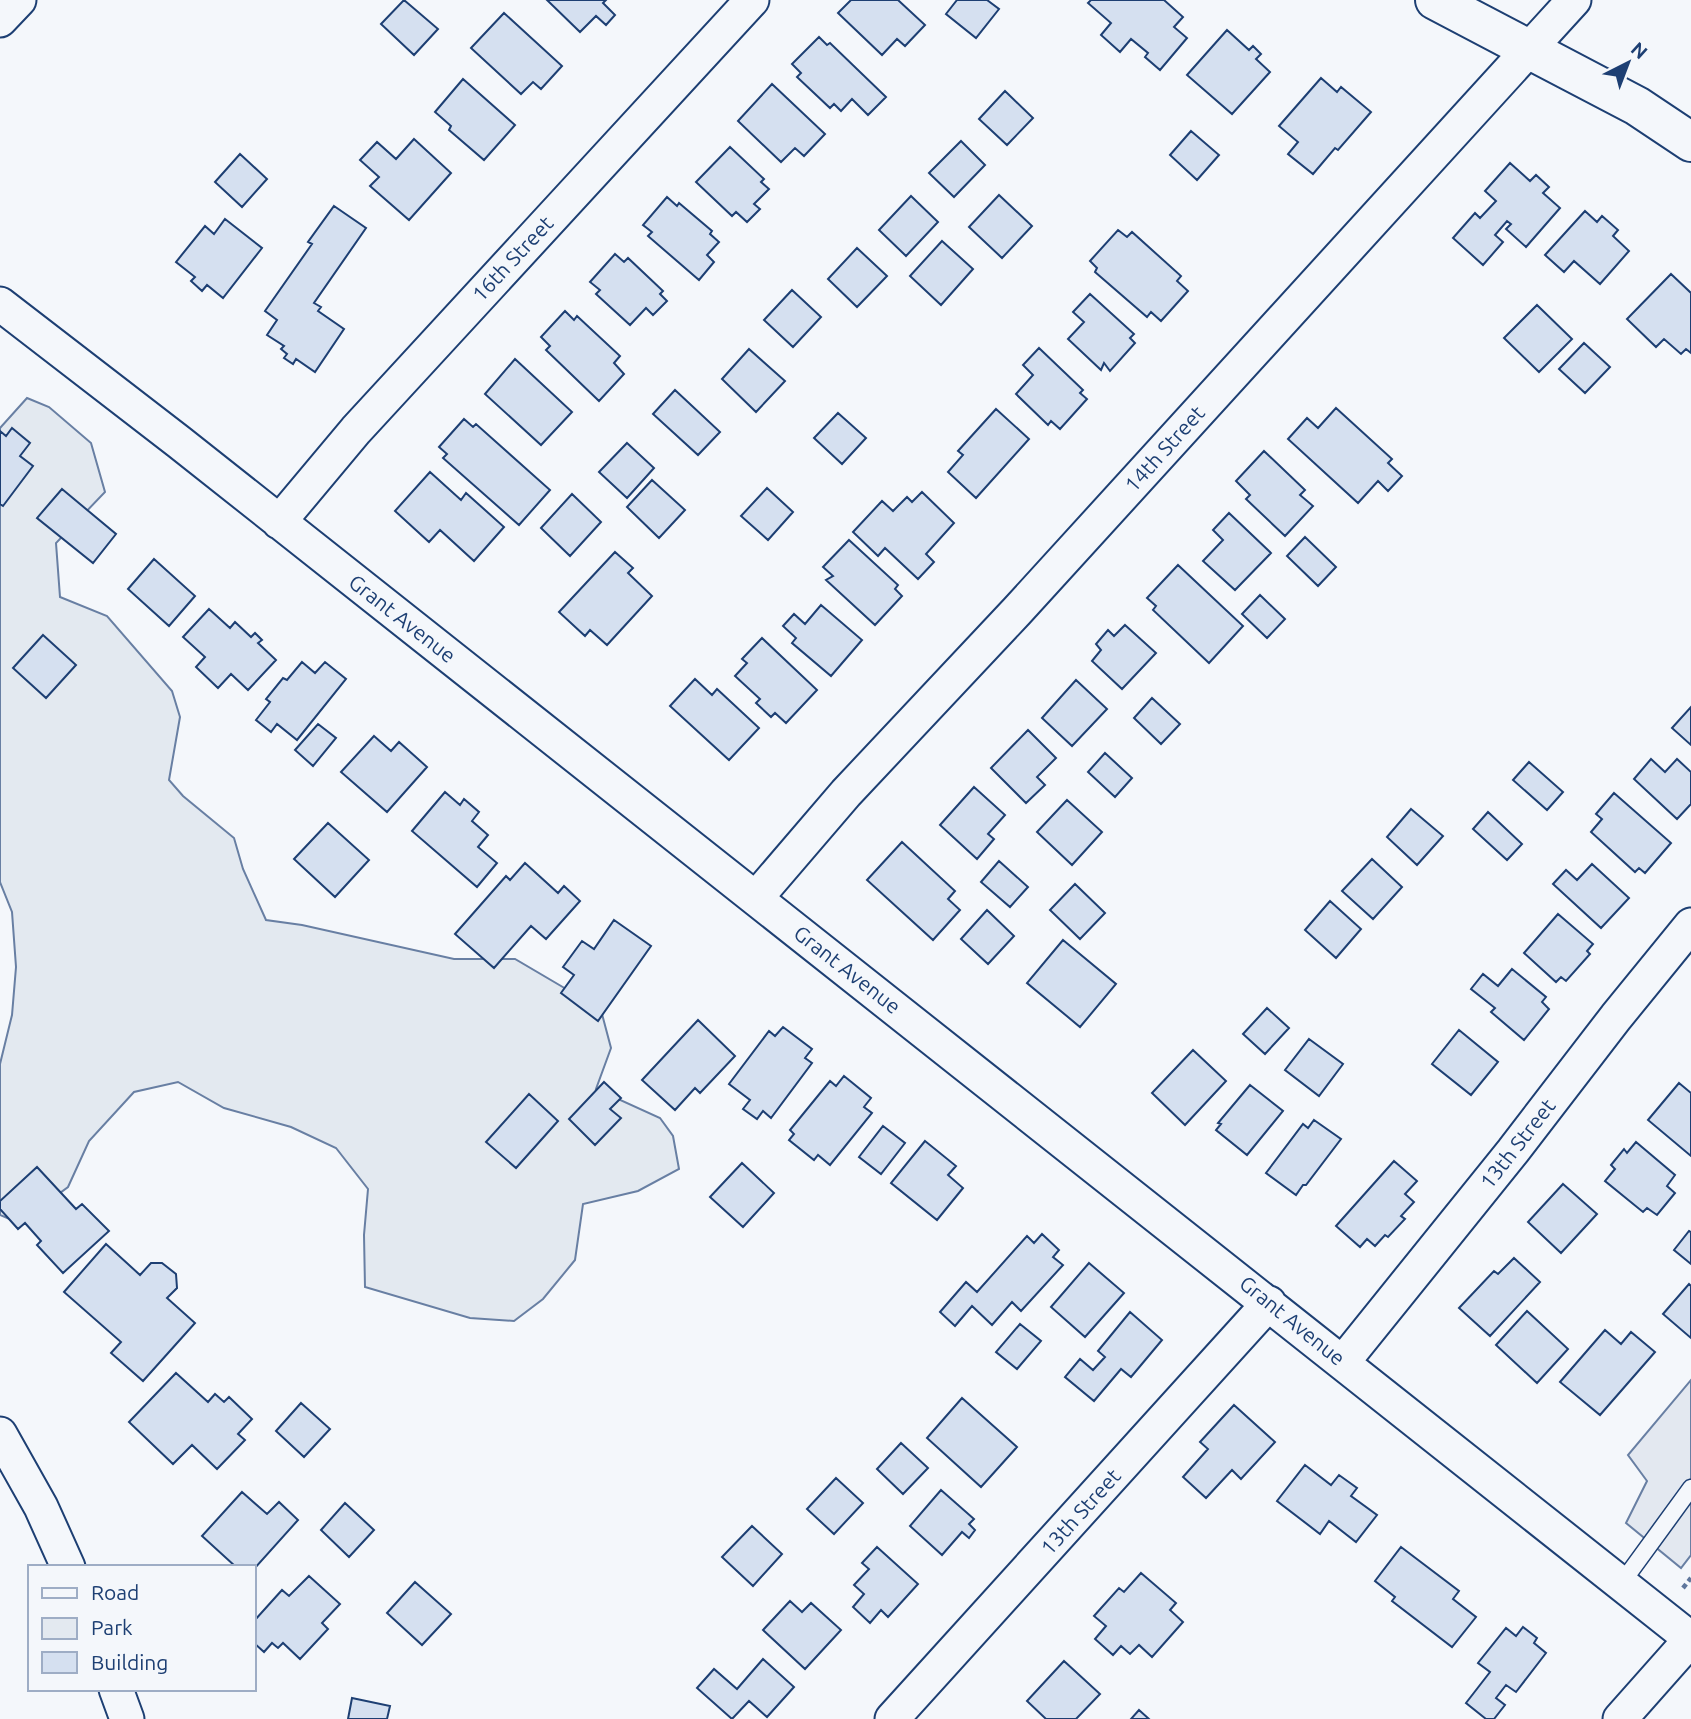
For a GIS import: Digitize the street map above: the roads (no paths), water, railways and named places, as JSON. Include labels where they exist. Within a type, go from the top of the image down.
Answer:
[{"type":"street","points":[[0,20],[19,0]]},
{"type":"street","name":"16th Street","points":[[279,522],[356,430],[752,0]]},
{"type":"street","points":[[1435,0],[1637,106],[1691,142]]},
{"type":"street","name":"14th Street","points":[[755,898],[840,800],[1017,611],[1574,0]]},
{"type":"street","name":"Grant Avenue","points":[[0,304],[1269,1303],[1691,1639]]},
{"type":"street","name":"13th Street","points":[[1343,1362],[1513,1152],[1616,1017],[1691,925]]},
{"type":"street","name":"13th Street","points":[[892,1719],[1269,1303]]},
{"type":"street","points":[[0,1434],[41,1507],[67,1565]]},
{"type":"street","points":[[1620,1719],[1691,1639]]},
{"type":"street","points":[[117,1691],[127,1719]]},
{"type":"lane","points":[[1621,1584],[1691,1488]]}]
